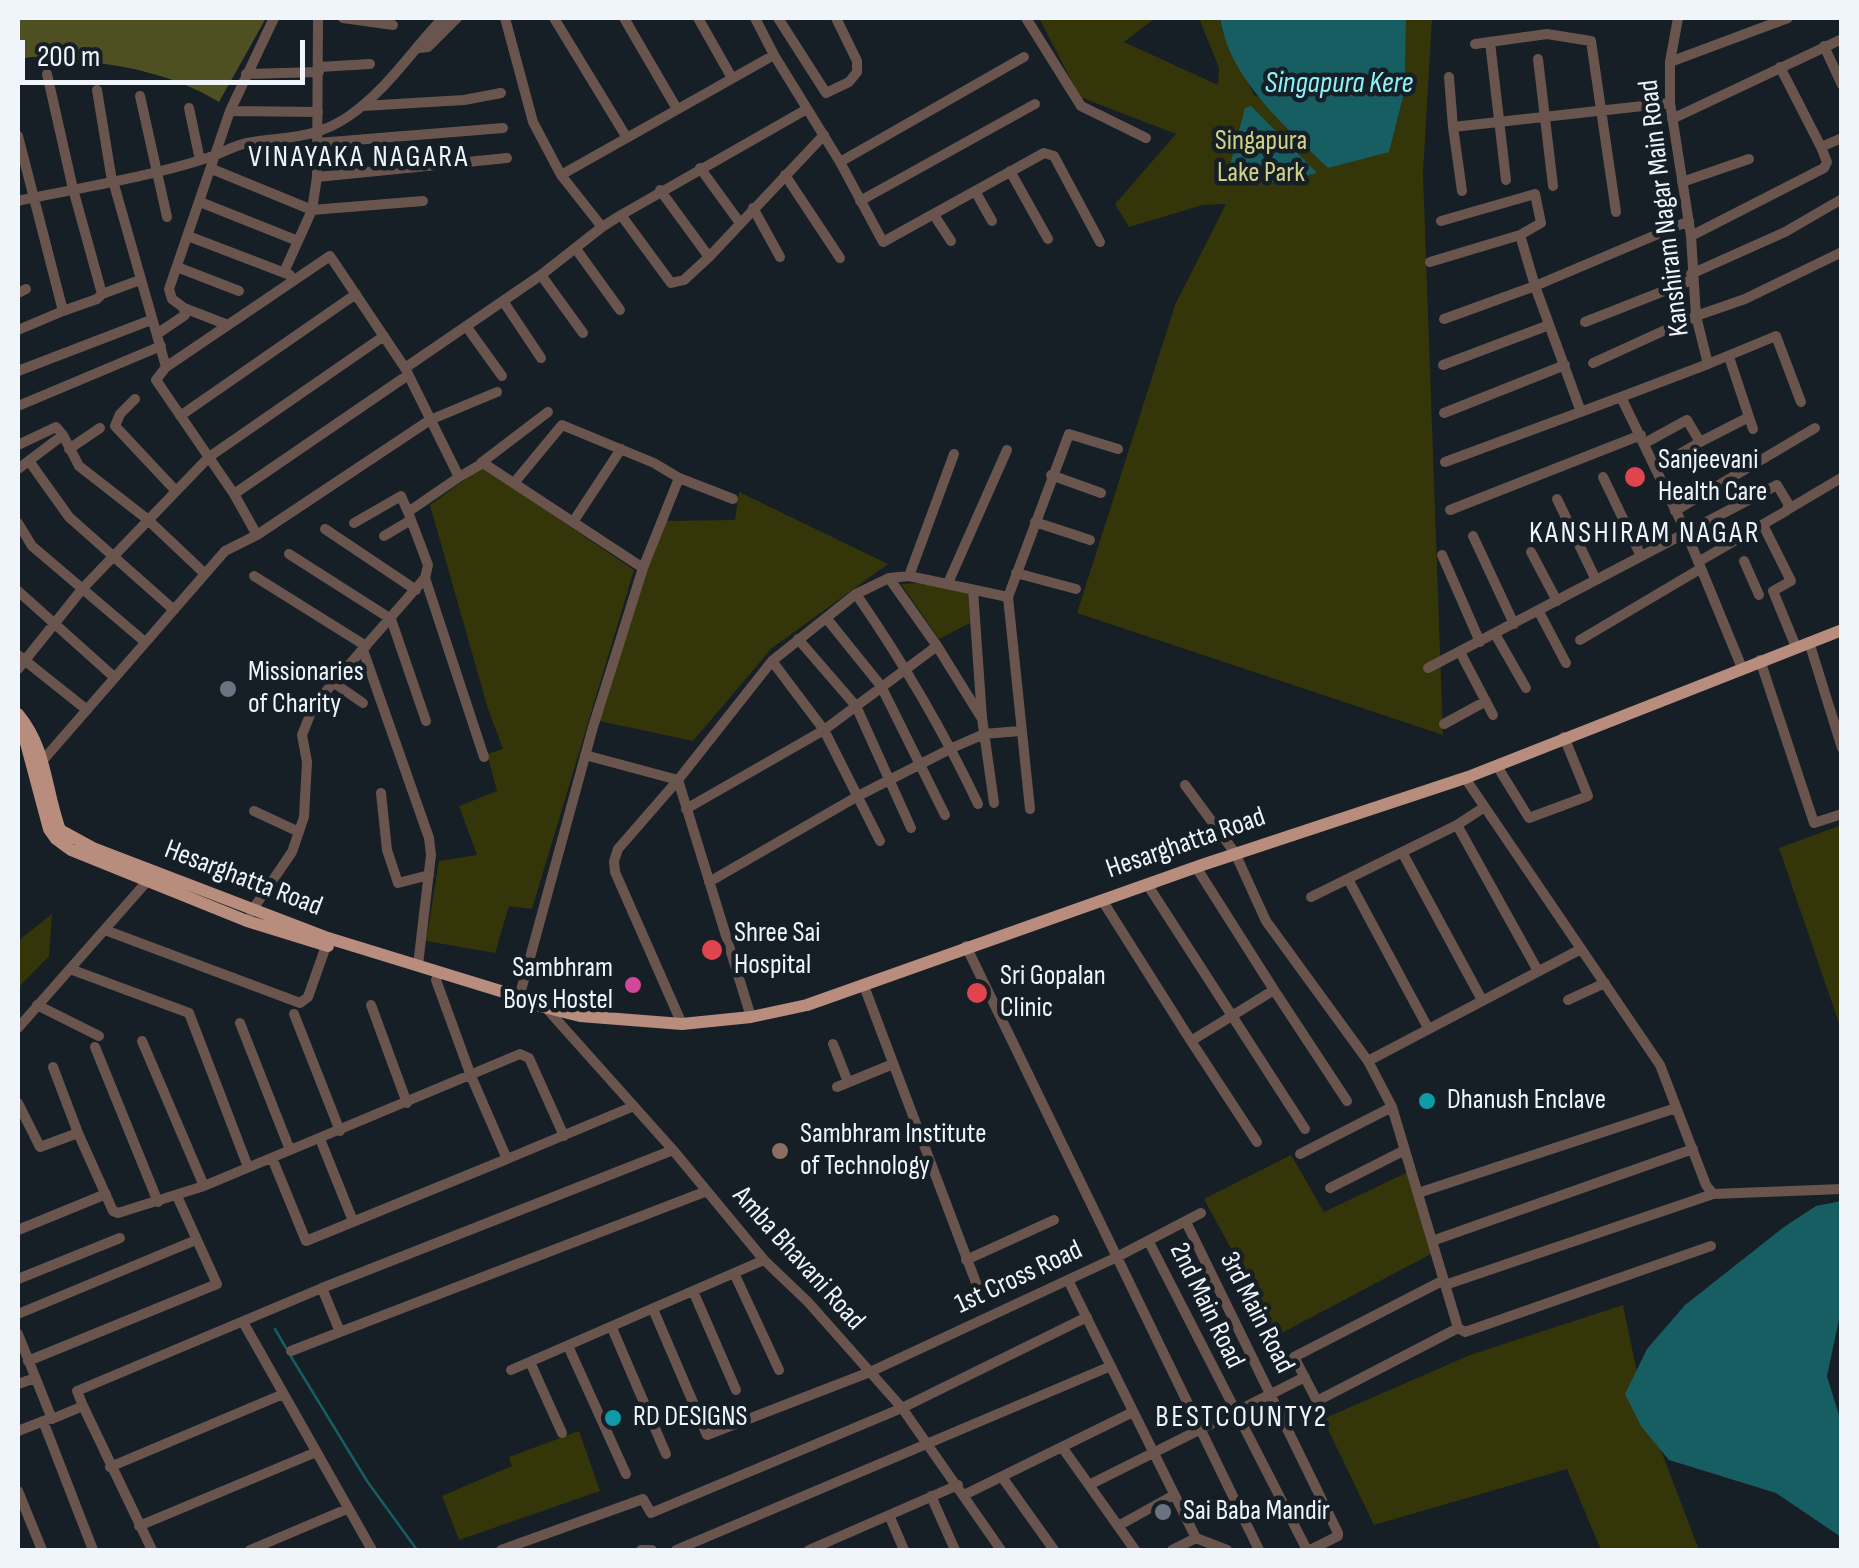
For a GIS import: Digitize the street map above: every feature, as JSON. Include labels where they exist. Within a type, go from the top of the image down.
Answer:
[{"type":"main road","name":"Hesarghatta Road","points":[[18,728],[26,742],[52,835],[70,850],[326,946],[548,1009],[580,1016],[682,1024],[751,1017],[807,1005],[864,986],[966,946],[1465,778],[1842,630]]},
{"type":"main road","name":"Hesarghatta Road","points":[[18,714],[44,759],[60,830],[150,878]]},
{"type":"main road","name":"Hesarghatta Road","points":[[250,915],[418,965],[438,976]]},
{"type":"street","points":[[228,325],[184,308],[169,293],[230,111],[274,18]]},
{"type":"street","points":[[284,272],[312,210],[317,176],[318,18]]},
{"type":"street","points":[[343,18],[393,25]]},
{"type":"street","points":[[420,48],[420,41],[443,18]]},
{"type":"street","points":[[318,138],[362,106],[420,48],[428,47],[458,18]]},
{"type":"street","points":[[505,18],[532,122],[561,175],[602,227]]},
{"type":"street","points":[[554,18],[627,138]]},
{"type":"street","points":[[624,18],[677,109]]},
{"type":"street","points":[[698,18],[732,78]]},
{"type":"street","points":[[755,18],[840,162],[881,241],[886,243],[1010,171],[1050,153],[1100,242]]},
{"type":"street","points":[[778,18],[826,93],[849,82],[857,72],[857,61],[836,18]]},
{"type":"street","points":[[1026,18],[1081,106],[1146,138]]},
{"type":"street","name":"Kanshiram Nagar Main Road","points":[[1446,462],[1708,364],[1696,316],[1691,236],[1670,102],[1670,62],[1678,18]]},
{"type":"street","points":[[1670,62],[1788,18]]},
{"type":"street","points":[[1475,44],[1547,34],[1591,41],[1616,212]]},
{"type":"street","points":[[1672,119],[1842,39]]},
{"type":"street","points":[[1490,42],[1506,180]]},
{"type":"street","points":[[1824,46],[1842,85]]},
{"type":"street","points":[[561,175],[774,55]]},
{"type":"street","points":[[783,69],[802,57]]},
{"type":"street","points":[[840,162],[1024,58]]},
{"type":"street","points":[[1538,58],[1553,186]]},
{"type":"street","points":[[246,74],[370,64]]},
{"type":"street","points":[[1691,236],[1824,168],[1827,162],[1821,147],[1780,67]]},
{"type":"street","points":[[792,83],[811,72]]},
{"type":"street","points":[[47,74],[102,294]]},
{"type":"street","points":[[1449,77],[1462,191]]},
{"type":"street","points":[[97,90],[113,181],[166,367]]},
{"type":"street","points":[[362,106],[464,100],[501,92]]},
{"type":"street","points":[[140,96],[167,216]]},
{"type":"street","points":[[1454,127],[1670,102]]},
{"type":"street","points":[[860,201],[1035,104]]},
{"type":"street","points":[[189,108],[200,160]]},
{"type":"street","points":[[234,494],[541,275],[602,227],[807,108]]},
{"type":"street","points":[[230,111],[318,112]]},
{"type":"street","points":[[18,201],[200,160],[245,144],[503,128]]},
{"type":"street","points":[[621,215],[672,283],[684,280],[824,135]]},
{"type":"street","points":[[18,136],[63,310]]},
{"type":"street","points":[[1821,147],[1842,138]]},
{"type":"street","points":[[317,176],[507,158]]},
{"type":"street","points":[[1682,182],[1749,159]]},
{"type":"street","points":[[700,168],[740,223]]},
{"type":"street","points":[[212,169],[312,210],[422,201]]},
{"type":"street","points":[[1010,171],[1048,239]]},
{"type":"street","points":[[785,174],[840,258]]},
{"type":"street","points":[[660,190],[708,256]]},
{"type":"street","points":[[975,191],[992,221]]},
{"type":"street","points":[[1430,262],[1540,226],[1535,194],[1441,221]]},
{"type":"street","points":[[200,202],[298,240]]},
{"type":"street","points":[[1585,322],[1692,277],[1840,203]]},
{"type":"street","points":[[754,208],[780,256]]},
{"type":"street","points":[[934,214],[951,241]]},
{"type":"street","points":[[1444,319],[1535,286],[1689,221]]},
{"type":"street","points":[[1520,234],[1581,412]]},
{"type":"street","points":[[188,236],[297,278]]},
{"type":"street","points":[[576,249],[620,310]]},
{"type":"street","points":[[1593,363],[1696,316],[1745,299],[1842,252]]},
{"type":"street","points":[[257,534],[156,380],[166,367],[330,256],[407,372],[459,476]]},
{"type":"street","points":[[177,267],[239,291]]},
{"type":"street","points":[[541,275],[583,334]]},
{"type":"street","points":[[18,330],[140,280]]},
{"type":"street","points":[[180,416],[356,294]]},
{"type":"street","points":[[503,301],[541,358]]},
{"type":"street","points":[[18,406],[159,340],[184,316],[184,308]]},
{"type":"street","points":[[18,371],[151,320]]},
{"type":"street","points":[[1443,365],[1550,324]]},
{"type":"street","points":[[466,326],[502,376]]},
{"type":"street","points":[[86,710],[20,662],[114,554],[209,457],[384,336]]},
{"type":"street","points":[[1708,364],[1776,336],[1801,402]]},
{"type":"street","points":[[1656,468],[1700,442],[1751,423],[1729,357]]},
{"type":"street","points":[[1444,414],[1565,365]]},
{"type":"street","points":[[44,759],[228,548],[257,534],[430,420],[497,392]]},
{"type":"street","points":[[1621,397],[1686,532],[1742,668]]},
{"type":"street","points":[[135,400],[115,421],[115,426],[175,490]]},
{"type":"street","points":[[384,536],[548,412]]},
{"type":"street","points":[[1450,510],[1687,420],[1700,442]]},
{"type":"street","points":[[514,483],[562,426],[733,499]]},
{"type":"street","points":[[18,445],[56,427],[79,466],[147,519],[204,572]]},
{"type":"street","points":[[69,449],[100,428]]},
{"type":"street","points":[[1675,510],[1816,428]]},
{"type":"street","points":[[1030,809],[1008,597],[1069,434],[1118,450]]},
{"type":"street","points":[[18,469],[62,435]]},
{"type":"street","points":[[572,522],[621,449]]},
{"type":"street","points":[[948,584],[1007,450]]},
{"type":"street","points":[[909,576],[954,454]]},
{"type":"street","points":[[29,461],[69,517],[174,610]]},
{"type":"street","points":[[481,463],[643,568]]},
{"type":"street","points":[[1051,475],[1101,492]]},
{"type":"street","points":[[1603,477],[1641,556]]},
{"type":"street","points":[[523,1002],[585,755],[643,568],[679,478]]},
{"type":"street","points":[[1580,640],[1841,478]]},
{"type":"street","points":[[1428,668],[1774,484],[1789,505],[1786,511]]},
{"type":"street","points":[[250,915],[292,852],[304,818],[306,762],[302,735],[314,705],[416,590],[428,565],[401,496],[354,523]]},
{"type":"street","points":[[1557,499],[1596,580]]},
{"type":"street","points":[[1035,522],[1090,540]]},
{"type":"street","points":[[18,524],[32,546],[145,642]]},
{"type":"street","points":[[1745,600],[1791,581],[1763,525]]},
{"type":"street","points":[[324,529],[416,590]]},
{"type":"street","points":[[1473,536],[1514,624]]},
{"type":"street","points":[[1532,552],[1557,601]]},
{"type":"street","points":[[289,554],[391,619],[426,721]]},
{"type":"street","points":[[1442,555],[1480,642]]},
{"type":"street","points":[[1744,561],[1759,595]]},
{"type":"street","points":[[1016,574],[1076,589]]},
{"type":"street","points":[[254,576],[364,648],[428,838],[429,875],[420,923],[418,965]]},
{"type":"street","points":[[682,1024],[615,872],[618,849],[772,661],[856,594],[889,578],[909,576],[1008,597]]},
{"type":"street","points":[[424,578],[484,757]]},
{"type":"street","points":[[889,578],[982,718]]},
{"type":"street","points":[[973,590],[982,718],[994,802]]},
{"type":"street","points":[[1773,590],[1802,644],[1842,748]]},
{"type":"street","points":[[18,592],[114,677]]},
{"type":"street","points":[[856,594],[907,668],[978,804]]},
{"type":"street","points":[[1538,610],[1566,662]]},
{"type":"street","points":[[827,619],[881,686],[945,815]]},
{"type":"street","points":[[1494,634],[1526,688]]},
{"type":"street","points":[[798,639],[856,706],[911,828]]},
{"type":"street","points":[[686,809],[824,730],[936,646]]},
{"type":"street","points":[[1460,652],[1494,715]]},
{"type":"street","points":[[1760,660],[1814,823],[1842,814]]},
{"type":"street","points":[[772,661],[824,730],[880,840]]},
{"type":"street","points":[[334,682],[363,703]]},
{"type":"street","points":[[1444,724],[1486,701]]},
{"type":"street","points":[[709,882],[858,796],[952,748],[984,734],[1020,732]]},
{"type":"street","points":[[1497,766],[1528,818],[1588,796],[1564,737]]},
{"type":"street","points":[[585,755],[678,780]]},
{"type":"street","points":[[1465,778],[1660,1066],[1712,1194]]},
{"type":"street","points":[[678,780],[751,1017]]},
{"type":"street","points":[[1184,785],[1235,854],[1266,921],[1368,1061],[1392,1107],[1458,1328],[1465,1332],[1711,1246]]},
{"type":"street","points":[[381,793],[388,850],[398,883],[429,875]]},
{"type":"street","points":[[1312,897],[1483,808]]},
{"type":"street","points":[[254,811],[299,832]]},
{"type":"street","points":[[1457,824],[1538,971]]},
{"type":"street","points":[[1402,852],[1482,1000]]},
{"type":"street","points":[[1196,867],[1347,1101]]},
{"type":"street","points":[[18,1028],[150,878]]},
{"type":"street","points":[[1348,879],[1428,1028]]},
{"type":"street","points":[[1147,884],[1305,1129]]},
{"type":"street","points":[[1102,900],[1257,1142]]},
{"type":"street","points":[[105,930],[300,1003],[308,997],[326,946]]},
{"type":"street","points":[[966,946],[1259,1550]]},
{"type":"street","points":[[1368,1061],[1582,950]]},
{"type":"street","points":[[70,969],[189,1012],[248,1167]]},
{"type":"street","points":[[438,976],[471,1076],[507,1159]]},
{"type":"street","points":[[1568,1000],[1605,983]]},
{"type":"street","points":[[864,986],[978,1288]]},
{"type":"street","points":[[1191,1041],[1274,990]]},
{"type":"street","points":[[37,1005],[97,1042],[158,1202]]},
{"type":"street","points":[[370,1005],[406,1103]]},
{"type":"street","name":"Amba Bhavani Road","points":[[548,1009],[764,1260],[808,1302],[902,1408],[1001,1550]]},
{"type":"street","points":[[294,1014],[340,1131]]},
{"type":"street","points":[[240,1023],[290,1150]]},
{"type":"street","points":[[142,1041],[204,1186]]},
{"type":"street","points":[[834,1044],[843,1084],[893,1064]]},
{"type":"street","points":[[53,1067],[78,1133],[118,1214],[204,1186],[525,1054],[564,1136]]},
{"type":"street","points":[[18,1104],[40,1147],[78,1133]]},
{"type":"street","points":[[272,1158],[306,1241],[634,1106]]},
{"type":"street","points":[[1300,1154],[1392,1107]]},
{"type":"street","points":[[1418,1193],[1676,1108]]},
{"type":"street","points":[[320,1139],[353,1221]]},
{"type":"street","points":[[1432,1242],[1692,1149]]},
{"type":"street","points":[[152,1550],[77,1391],[322,1288],[673,1150]]},
{"type":"street","points":[[1330,1188],[1405,1150]]},
{"type":"street","points":[[1458,1328],[1317,1401],[1294,1357],[1445,1283],[1712,1194],[1842,1189]]},
{"type":"street","points":[[292,1351],[707,1190]]},
{"type":"street","points":[[18,1230],[106,1194]]},
{"type":"street","points":[[28,1361],[217,1284],[177,1196]]},
{"type":"street","name":"1st Cross Road","points":[[653,1309],[707,1435],[870,1372],[1149,1242],[1201,1213]]},
{"type":"street","points":[[966,1260],[1054,1220]]},
{"type":"street","name":"3rd Main Road","points":[[1186,1222],[1345,1550]]},
{"type":"street","points":[[18,1280],[120,1238]]},
{"type":"street","points":[[18,1314],[196,1240]]},
{"type":"street","name":"2nd Main Road","points":[[1149,1242],[1309,1550]]},
{"type":"street","points":[[511,1370],[764,1260]]},
{"type":"street","points":[[734,1273],[779,1370]]},
{"type":"street","points":[[1068,1280],[1195,1543]]},
{"type":"street","points":[[322,1288],[340,1332]]},
{"type":"street","points":[[693,1290],[736,1390]]},
{"type":"street","points":[[501,1550],[643,1499],[652,1513],[902,1408],[1087,1317]]},
{"type":"street","points":[[242,1322],[372,1550]]},
{"type":"street","points":[[612,1328],[666,1454]]},
{"type":"street","points":[[18,1335],[93,1550]]},
{"type":"street","points":[[568,1346],[626,1474]]},
{"type":"street","points":[[530,1362],[562,1433]]},
{"type":"street","points":[[676,1550],[1110,1366]]},
{"type":"street","points":[[1088,1485],[1305,1377]]},
{"type":"street","points":[[18,1384],[35,1378]]},
{"type":"street","points":[[110,1467],[281,1396]]},
{"type":"street","points":[[18,1431],[83,1406]]},
{"type":"street","points":[[808,1550],[930,1496],[1002,1477],[1133,1412]]},
{"type":"street","points":[[1062,1447],[1135,1550]]},
{"type":"street","points":[[139,1526],[314,1453]]},
{"type":"street","points":[[1002,1477],[1054,1550]]},
{"type":"street","points":[[18,1491],[42,1550]]},
{"type":"street","points":[[1118,1526],[1174,1495]]},
{"type":"street","points":[[930,1496],[955,1550]]},
{"type":"street","points":[[250,1550],[347,1509]]},
{"type":"street","points":[[889,1515],[904,1550]]},
{"type":"street","points":[[1309,1550],[1338,1534]]},
{"type":"street","points":[[845,1536],[851,1550]]},
{"type":"street","points":[[1172,1550],[1195,1543],[1227,1550]]},
{"type":"street","points":[[641,1550],[652,1550]]},
{"type":"green space","name":"Singapura Lake Park","points":[[1039,18],[1155,18],[1124,42],[1218,85],[1219,68],[1199,18],[1220,18],[1222,31],[1254,95],[1389,152],[1405,90],[1406,18],[1432,18],[1423,173],[1443,735],[1077,613],[1175,305],[1226,204],[1203,205],[1129,227],[1115,204],[1176,134],[1080,97]]},
{"type":"green space","points":[[482,467],[634,570],[532,909],[509,906],[495,953],[426,941],[439,861],[477,855],[459,806],[497,791],[487,754],[503,749],[430,505]]},
{"type":"green space","points":[[739,492],[888,564],[772,648],[693,741],[599,721],[662,521],[735,520]]},
{"type":"green space","points":[[901,584],[968,592],[970,623],[939,639]]},
{"type":"green space","points":[[1842,825],[1841,1029],[1779,848]]},
{"type":"green space","points":[[52,914],[49,956],[18,988],[18,941]]},
{"type":"green space","points":[[1291,1155],[1324,1212],[1408,1172],[1431,1254],[1278,1335],[1204,1199]]},
{"type":"green space","points":[[1623,1305],[1644,1406],[1699,1550],[1601,1550],[1567,1469],[1374,1525],[1323,1419],[1470,1355]]},
{"type":"green space","points":[[579,1431],[600,1491],[459,1540],[442,1496],[512,1466],[509,1457]]},
{"type":"shaded area","points":[[18,18],[266,18],[219,102],[184,84],[129,68],[44,57],[18,60]]},
{"type":"water","name":"Singapura Kere","points":[[1220,18],[1406,18],[1405,90],[1389,152],[1328,168],[1278,119],[1247,81],[1226,40]]},
{"type":"water","points":[[1251,106],[1317,173],[1259,182],[1229,169],[1245,108]]},
{"type":"water","points":[[1841,1201],[1841,1310],[1827,1376],[1841,1422],[1841,1537],[1776,1493],[1669,1460],[1641,1426],[1625,1394],[1647,1349],[1685,1305],[1784,1227],[1816,1206]]},
{"type":"waterway","points":[[275,1329],[286,1348]]},
{"type":"waterway","points":[[290,1355],[367,1481],[417,1550]]},
{"type":"place","name":"Sanjeevani Health Care","points":[[1635,477]]},
{"type":"place","name":"Missionaries of Charity","points":[[228,689]]},
{"type":"place","name":"Shree Sai Hospital","points":[[712,950]]},
{"type":"place","name":"Sambhram Boys Hostel","points":[[633,985]]},
{"type":"place","name":"Sri Gopalan Clinic","points":[[977,993]]},
{"type":"place","name":"Dhanush Enclave","points":[[1427,1101]]},
{"type":"place","name":"Sambhram Institute of Technology","points":[[780,1151]]},
{"type":"place","name":"RD DESIGNS","points":[[613,1418]]},
{"type":"place","name":"Sai Baba Mandir","points":[[1163,1512]]},
{"type":"district","name":"VINAYAKA NAGARA","points":[[359,158]]},
{"type":"district","name":"KANSHIRAM NAGAR","points":[[1645,534]]},
{"type":"district","name":"BESTCOUNTY2","points":[[1242,1418]]}]
